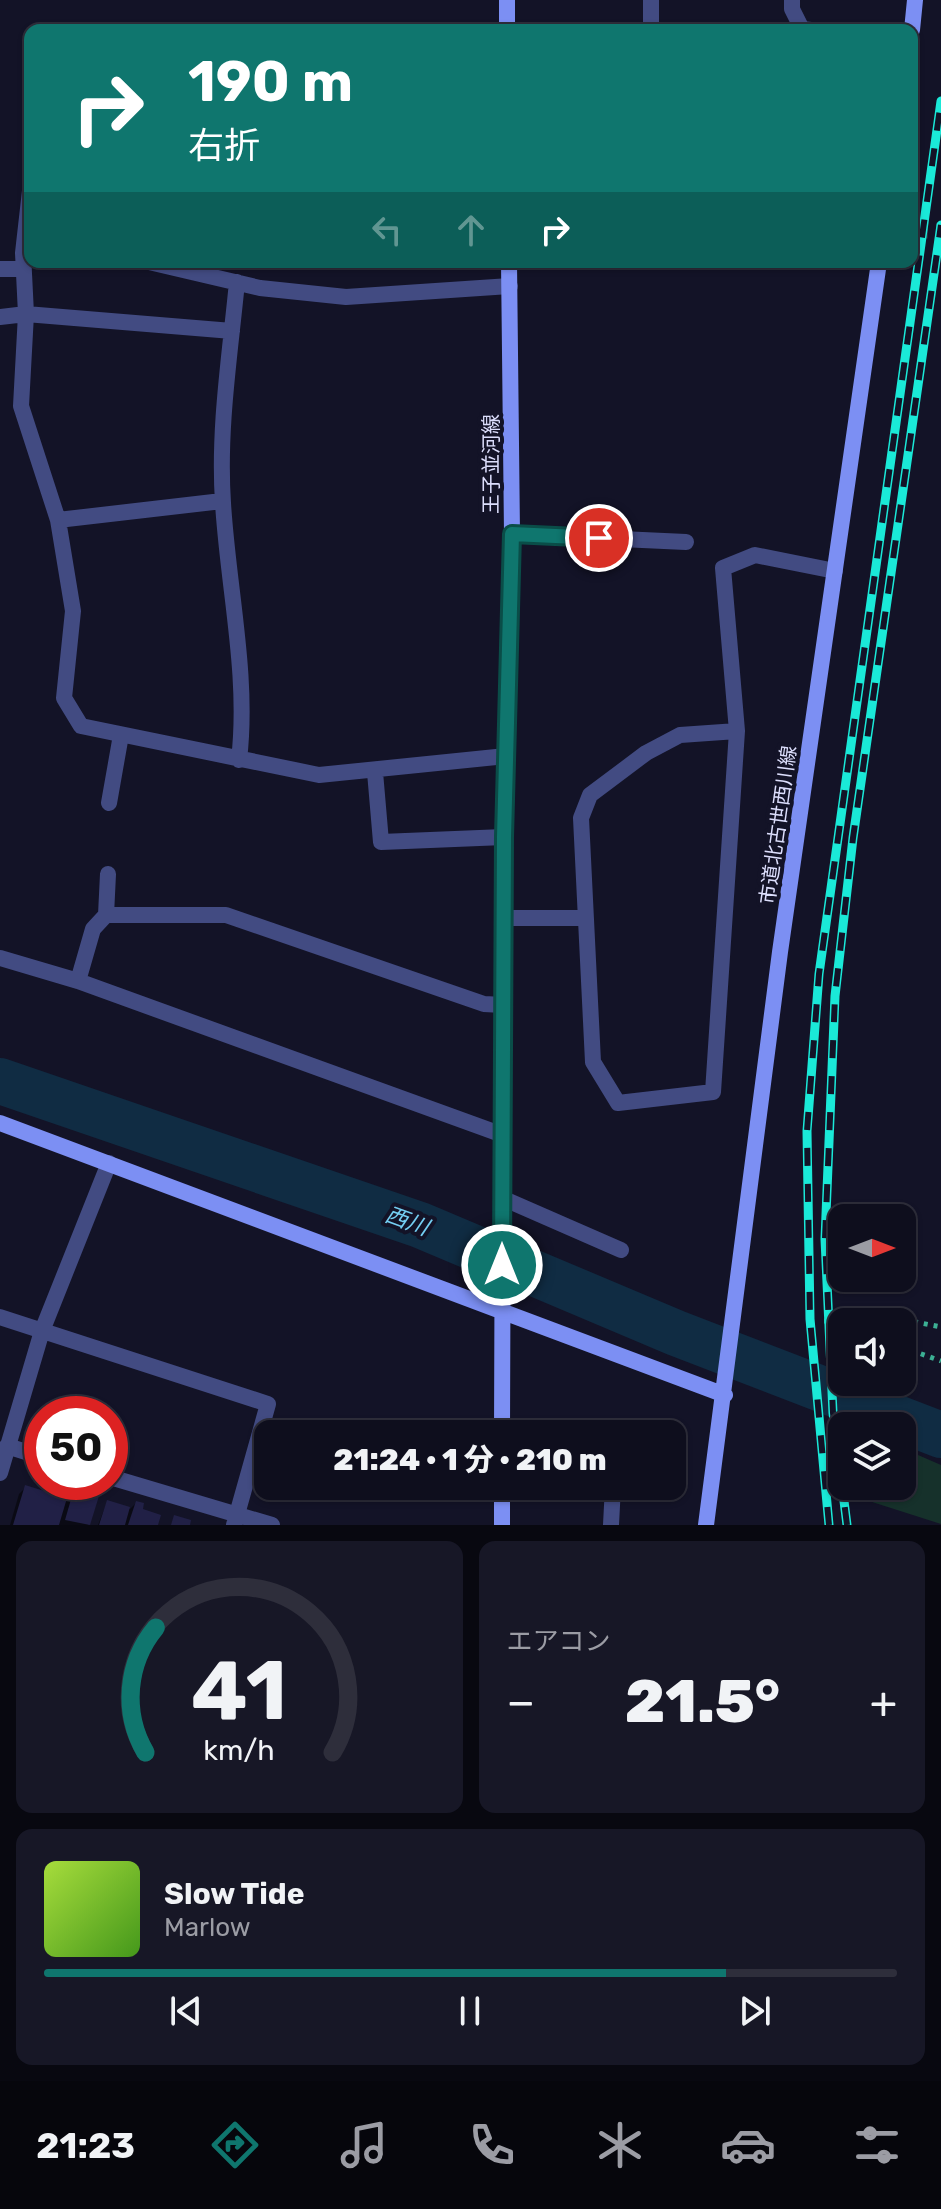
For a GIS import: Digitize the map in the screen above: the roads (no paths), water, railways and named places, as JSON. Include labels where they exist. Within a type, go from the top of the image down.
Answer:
[{"type":"street","points":[[507,0],[507,24]]},
{"type":"street","points":[[651,0],[651,24]]},
{"type":"street","points":[[792,0],[792,9],[800,24]]},
{"type":"street","points":[[913,24],[915,0]]},
{"type":"street","points":[[0,269],[24,258]]},
{"type":"street","points":[[25,268],[21,406],[58,520],[73,611],[64,698],[81,726],[319,775],[375,772],[506,756]]},
{"type":"street","points":[[175,268],[260,288],[346,297],[510,286]]},
{"type":"street","name":"王子並河線","points":[[502,1420],[504,837],[512,534],[509,268]]},
{"type":"street","name":"市道北古世西川線","points":[[706,1525],[780,952],[878,268]]},
{"type":"street","points":[[237,282],[222,427],[222,501],[244,721],[239,760]]},
{"type":"street","points":[[0,317],[26,314],[232,331]]},
{"type":"street","points":[[58,520],[222,501]]},
{"type":"street","points":[[512,534],[686,542]]},
{"type":"street","points":[[737,731],[680,735],[646,753],[590,795],[581,818],[593,1062],[618,1103],[713,1092],[737,731],[723,568],[755,555],[835,571]]},
{"type":"street","points":[[109,803],[121,735]]},
{"type":"street","points":[[375,772],[381,842],[504,837]]},
{"type":"street","points":[[78,981],[93,929],[106,915],[108,874]]},
{"type":"street","points":[[106,915],[226,915],[484,1004],[503,1005]]},
{"type":"street","points":[[504,918],[584,918]]},
{"type":"street","points":[[0,958],[78,981],[503,1135]]},
{"type":"street","points":[[0,1123],[725,1395]]},
{"type":"street","points":[[0,1473],[42,1331],[109,1163]]},
{"type":"street","points":[[502,1198],[621,1250]]},
{"type":"street","points":[[0,1317],[268,1404],[236,1520]]},
{"type":"street","points":[[7,1446],[24,1451]]},
{"type":"street","points":[[128,1483],[236,1520],[272,1525]]},
{"type":"street","points":[[502,1500],[502,1525]]},
{"type":"street","points":[[611,1525],[612,1500]]},
{"type":"waterway","name":"西川","points":[[0,1081],[420,1225],[676,1333],[941,1435]]},
{"type":"tunnel","points":[[918,230],[941,231]]},
{"type":"railway","points":[[918,266],[941,101]]},
{"type":"railway","points":[[847,1525],[833,1413],[825,1239],[835,996],[853,838],[941,225]]},
{"type":"railway","points":[[829,1525],[810,1319],[807,1131],[819,974],[918,268]]}]
